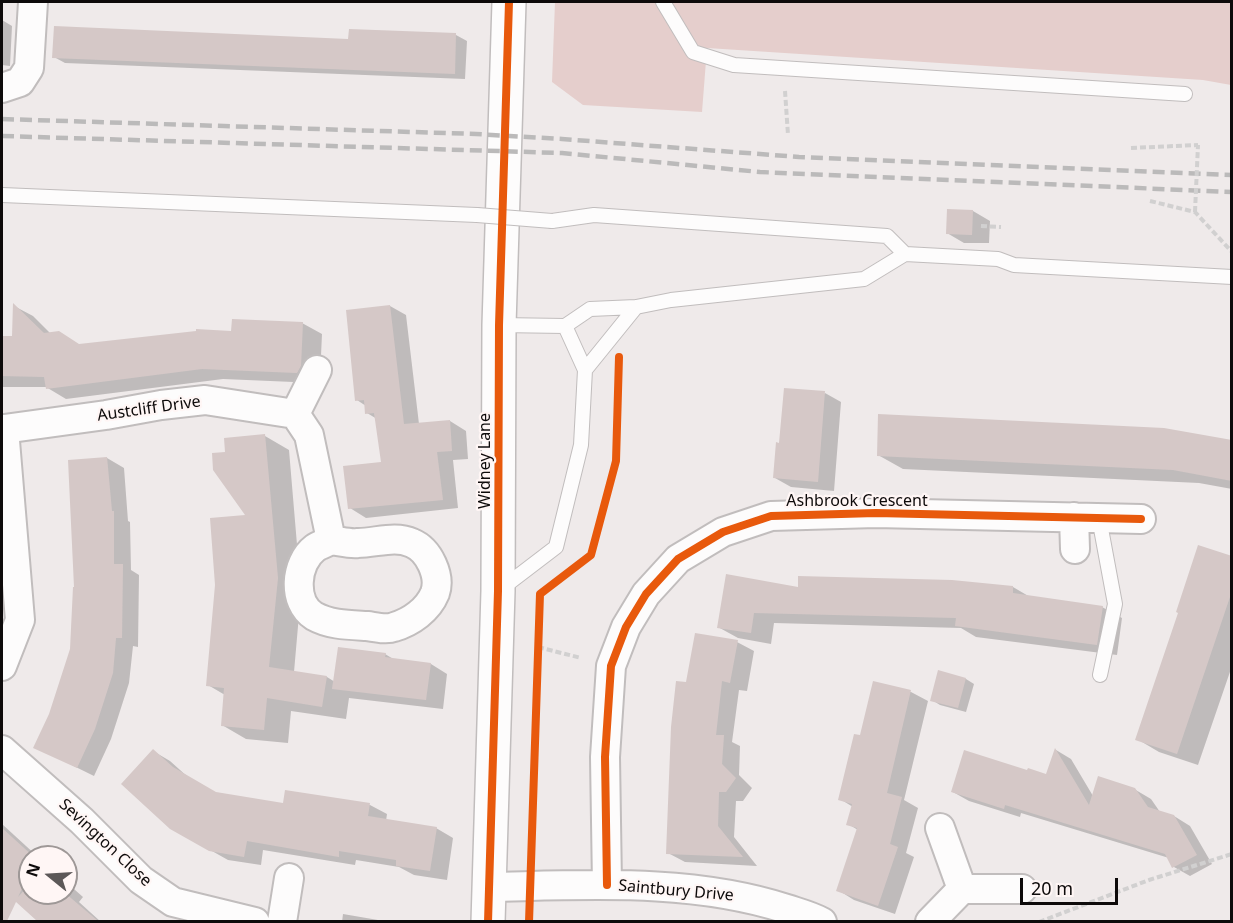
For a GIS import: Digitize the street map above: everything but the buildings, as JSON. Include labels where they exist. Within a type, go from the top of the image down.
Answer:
[{"type":"street","points":[[2,88],[20,82],[29,68],[33,2]]},
{"type":"street","name":"Widney Lane","points":[[488,921],[498,591],[499,325],[509,2]]},
{"type":"street","points":[[317,370],[295,414],[309,435],[331,540]]},
{"type":"street","name":"Austcliff Drive","points":[[3,429],[205,400],[295,414]]},
{"type":"street","points":[[2,666],[20,620],[3,429]]},
{"type":"street","name":"Ashbrook Crescent","points":[[607,885],[605,756],[611,666],[626,627],[646,594],[678,559],[723,532],[771,516],[876,513],[1141,519]]},
{"type":"street","points":[[1075,549],[1087,517]]},
{"type":"street","points":[[394,539],[412,543],[431,560],[436,591],[426,607],[415,618],[392,628],[328,623],[312,615],[304,606],[297,589],[303,564],[314,549],[331,540],[357,544],[394,539]]},
{"type":"street","name":"Sevington Close","points":[[2,750],[82,821],[141,880],[173,902],[255,921]]},
{"type":"street","points":[[940,828],[962,889]]},
{"type":"street","points":[[282,921],[289,878]]},
{"type":"street","name":"Saintbury Drive","points":[[490,887],[607,885],[712,891],[760,901],[822,921]]},
{"type":"street","points":[[930,921],[962,889],[1022,890]]},
{"type":"lane","points":[[663,2],[693,52],[734,65],[1185,94]]},
{"type":"lane","points":[[2,195],[477,215],[552,221],[594,215],[887,236],[905,254]]},
{"type":"lane","points":[[499,325],[566,326],[590,309],[636,307],[670,300],[864,279],[905,254],[998,259],[1014,265],[1232,277]]},
{"type":"lane","points":[[585,370],[636,307]]},
{"type":"lane","points":[[498,591],[556,547],[581,445],[585,370],[566,326]]},
{"type":"lane","points":[[1087,517],[1116,604],[1100,675]]},
{"type":"path","points":[[784,67],[788,135]]},
{"type":"path","points":[[1131,148],[1198,145],[1195,212]]},
{"type":"path","points":[[1150,201],[1195,212],[1232,252]]},
{"type":"path","points":[[981,226],[1001,226]]},
{"type":"path","points":[[538,647],[611,666]]},
{"type":"path","points":[[1039,921],[1149,880],[1232,854]]},
{"type":"shaded area","points":[[555,2],[1231,2],[1231,85],[1203,80],[707,48],[702,112],[583,105],[552,82]]},
{"type":"railway","points":[[2,119],[476,134],[799,157],[1232,175]]},
{"type":"railway","points":[[2,136],[562,153],[760,172],[1232,192]]},
{"type":"cycle path","points":[[488,922],[498,591],[499,325],[509,2]]},
{"type":"cycle path","points":[[529,922],[540,594],[591,555],[616,461],[619,357]]},
{"type":"cycle path","points":[[607,885],[605,757],[611,666],[626,627],[646,594],[678,559],[723,532],[771,516],[876,513],[1141,519]]}]
